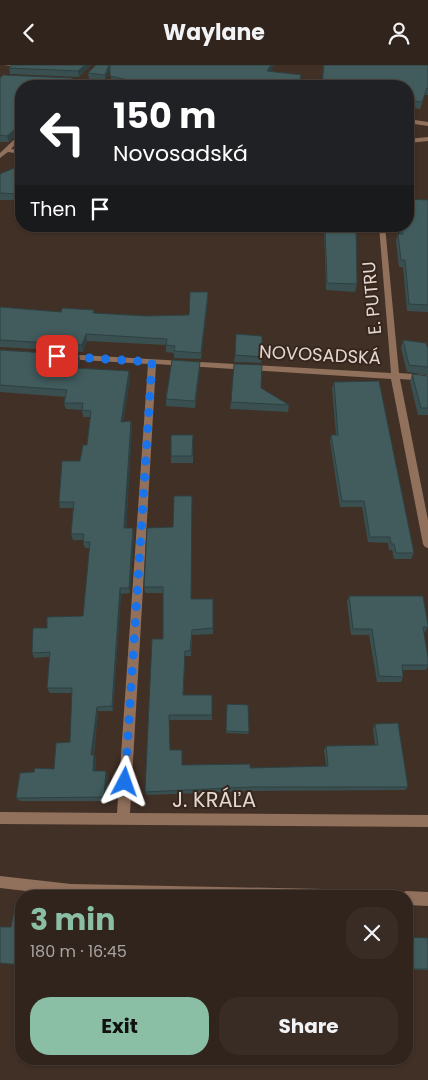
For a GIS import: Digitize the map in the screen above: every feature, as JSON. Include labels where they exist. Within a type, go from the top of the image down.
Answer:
[{"type":"street","points":[[83,80],[87,76]]},
{"type":"street","points":[[414,122],[428,124]]},
{"type":"street","points":[[414,140],[428,139]]},
{"type":"street","points":[[0,156],[15,141]]},
{"type":"street","points":[[7,150],[15,151]]},
{"type":"street","name":"E. PUTRU","points":[[383,232],[395,376],[428,544]]},
{"type":"street","name":"NOVOSADSKÁ","points":[[57,356],[428,378]]},
{"type":"street","points":[[123,819],[152,362]]},
{"type":"street","name":"J. KRÁĽA","points":[[0,818],[428,821]]},
{"type":"street","points":[[0,882],[71,890]]},
{"type":"street","points":[[413,898],[428,899]]},
{"type":"building","points":[[11,65],[85,65],[78,71],[9,68]]},
{"type":"building","points":[[96,65],[109,65],[105,75],[88,73]]},
{"type":"building","points":[[110,65],[271,65],[267,71],[301,75],[300,80],[128,80],[110,76]]},
{"type":"building","points":[[324,65],[428,65],[428,89],[422,102],[414,101],[414,80],[323,80]]},
{"type":"building","points":[[3,75],[72,78],[74,80],[15,80],[15,129],[7,136],[0,135],[0,78]]},
{"type":"building","points":[[15,168],[15,194],[0,193],[0,174]]},
{"type":"building","points":[[414,199],[428,200],[428,305],[409,304],[405,260],[401,260],[398,234],[403,234],[403,232],[414,232]]},
{"type":"building","points":[[325,232],[356,232],[357,284],[327,283]]},
{"type":"building","points":[[190,292],[208,292],[201,353],[174,351],[175,346],[166,345],[167,339],[86,334],[82,345],[0,340],[0,307],[61,312],[62,308],[94,310],[93,313],[146,316],[189,315]]},
{"type":"building","points":[[236,334],[262,336],[262,357],[235,355]]},
{"type":"building","points":[[403,340],[426,343],[428,367],[409,365]]},
{"type":"building","points":[[0,350],[79,355],[75,368],[129,371],[121,422],[131,421],[124,528],[133,528],[129,588],[120,588],[112,706],[97,707],[91,755],[94,755],[93,771],[106,771],[104,797],[16,798],[20,773],[34,772],[35,768],[54,769],[56,743],[70,742],[72,688],[47,688],[50,652],[32,653],[33,628],[47,628],[47,617],[83,616],[90,542],[83,542],[84,534],[71,534],[74,502],[59,502],[62,461],[80,461],[83,445],[87,445],[91,411],[82,410],[83,403],[64,403],[67,390],[0,385]]},
{"type":"building","points":[[172,360],[200,362],[195,401],[166,399]]},
{"type":"building","points":[[234,364],[262,365],[261,388],[289,405],[231,402]]},
{"type":"building","points":[[412,374],[428,376],[428,408],[421,408]]},
{"type":"building","points":[[379,381],[414,553],[396,553],[394,544],[391,544],[390,537],[370,537],[364,501],[342,501],[331,435],[338,435],[334,382]]},
{"type":"building","points":[[171,435],[193,435],[192,456],[171,456]]},
{"type":"building","points":[[174,496],[192,496],[191,599],[213,599],[213,628],[192,630],[190,651],[185,651],[183,695],[212,695],[212,715],[169,715],[170,750],[182,750],[182,765],[250,764],[250,768],[328,766],[326,746],[378,745],[375,724],[398,723],[408,787],[251,787],[145,792],[152,639],[163,639],[163,587],[144,587],[147,528],[173,527]]},
{"type":"building","points":[[349,596],[423,596],[428,625],[428,627],[423,627],[428,665],[402,665],[403,677],[379,676],[372,629],[353,629]]},
{"type":"building","points":[[227,704],[248,705],[249,732],[226,731]]},
{"type":"building","points":[[15,905],[15,964],[0,963],[0,927],[11,927]]},
{"type":"building","points":[[413,937],[428,938],[428,969],[413,969]]},
{"type":"waterway","points":[[6,65],[20,66]]},
{"type":"route","points":[[57,356],[152,362],[125,782]]}]
